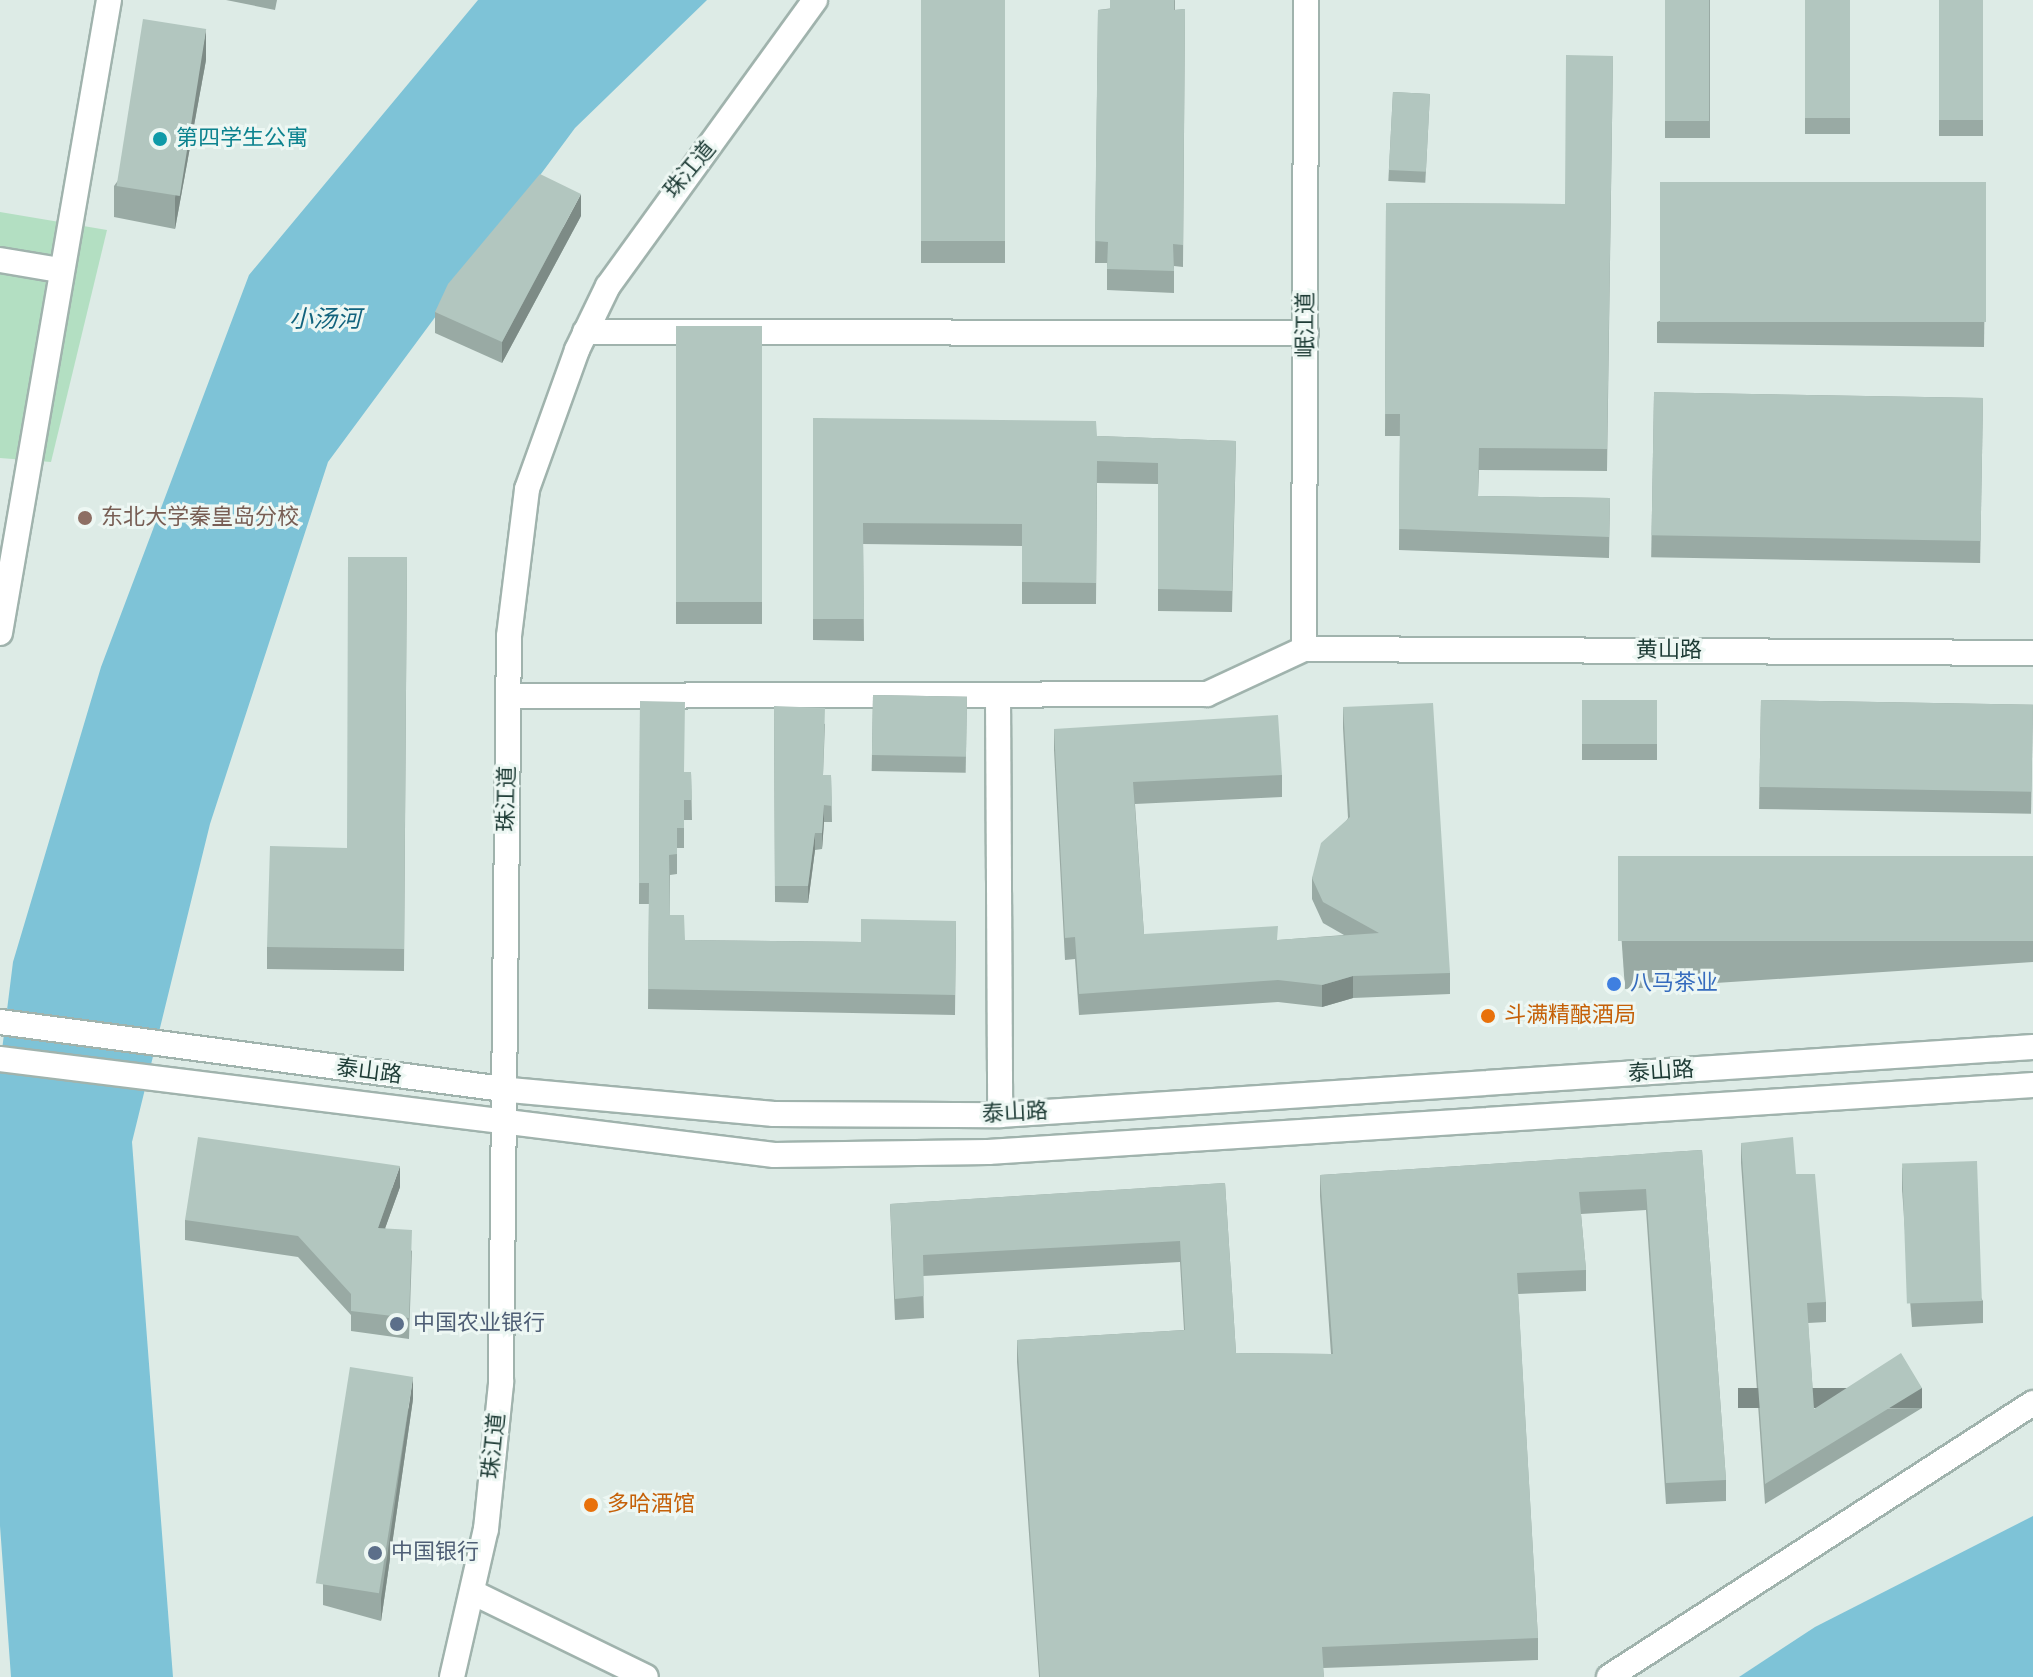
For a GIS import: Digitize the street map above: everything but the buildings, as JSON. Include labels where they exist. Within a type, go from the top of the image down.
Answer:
[{"type":"street","points":[[0,633],[60,270],[109,0]]},
{"type":"street","name":"珠江道","points":[[452,1677],[474,1593],[501,1383],[510,1090],[504,1024],[509,696],[527,489],[585,332],[658,209],[755,89],[815,0]]},
{"type":"street","name":"岷江道","points":[[1304,649],[1306,0]]},
{"type":"street","points":[[0,260],[60,270]]},
{"type":"street","points":[[585,332],[1306,333]]},
{"type":"street","points":[[509,696],[1207,694],[1304,649]]},
{"type":"street","name":"黄山路","points":[[1304,649],[2033,653]]},
{"type":"street","points":[[998,695],[1000,1115]]},
{"type":"street","name":"泰山路","points":[[0,1022],[510,1090],[774,1114],[1000,1115],[2033,1047]]},
{"type":"street","points":[[0,1059],[508,1126],[774,1155],[988,1152],[2033,1085]]},
{"type":"street","points":[[1609,1677],[2033,1403]]},
{"type":"street","points":[[474,1593],[646,1677]]},
{"type":"green space","points":[[0,212],[107,230],[51,462],[0,458]]},
{"type":"water","name":"小汤河","points":[[478,0],[707,0],[575,128],[328,462],[210,824],[132,1142],[173,1677],[11,1677],[0,1526],[0,1066],[13,962],[101,667],[249,275]]},
{"type":"water","points":[[2033,1516],[2033,1677],[1739,1677],[1815,1627]]},
{"type":"place","name":"第四学生公寓","points":[[160,139]]},
{"type":"place","name":"东北大学秦皇岛分校","points":[[85,518]]},
{"type":"place","name":"八马茶业","points":[[1614,984]]},
{"type":"place","name":"斗满精酿酒局","points":[[1488,1016]]},
{"type":"place","name":"中国农业银行","points":[[397,1324]]},
{"type":"place","name":"多哈酒馆","points":[[591,1505]]},
{"type":"place","name":"中国银行","points":[[375,1553]]}]
